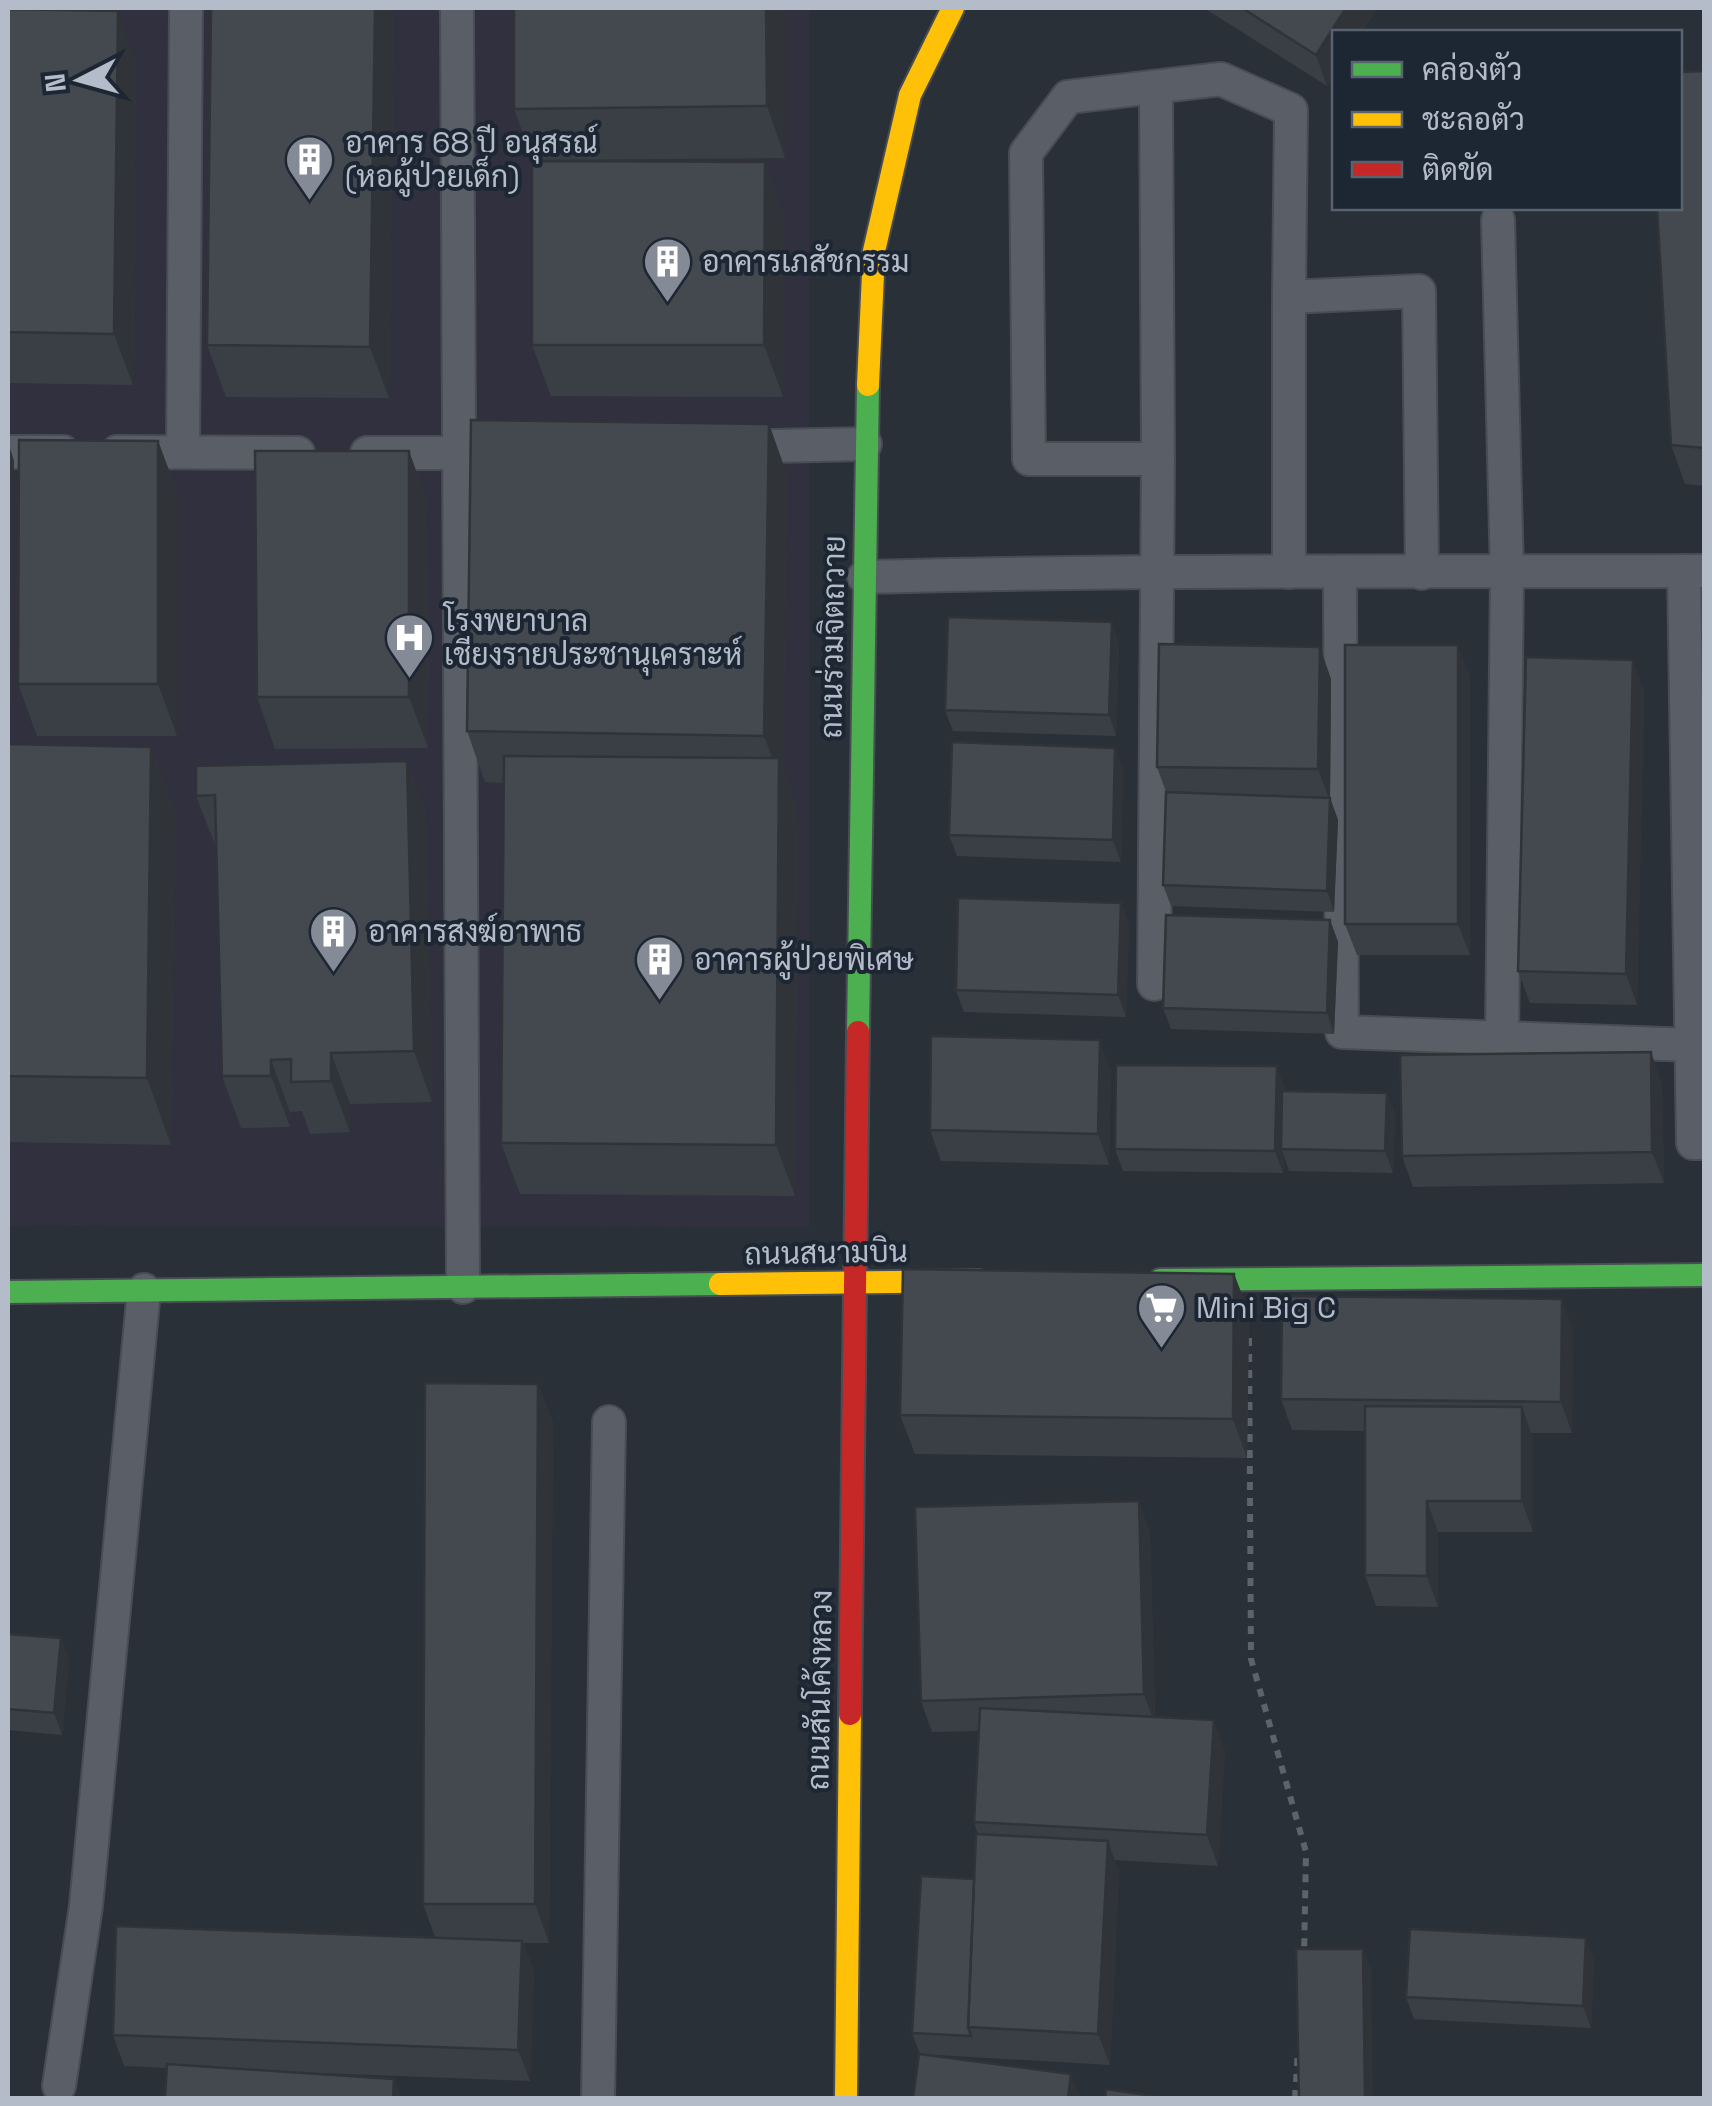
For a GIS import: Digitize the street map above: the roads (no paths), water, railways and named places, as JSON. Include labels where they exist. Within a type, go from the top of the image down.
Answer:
[{"type":"street","name":"ถนนร่วมจิตถวาย","points":[[853,1282],[864,444],[874,251],[910,95],[953,8]]},
{"type":"street","points":[[1133,1280],[1704,1275]]},
{"type":"street","name":"ถนนสนามบิน","points":[[8,1292],[993,1281]]},
{"type":"street","name":"ถนนสันโค้งหลวง","points":[[846,2098],[853,1282]]},
{"type":"lane","points":[[184,452],[186,8]]},
{"type":"lane","points":[[456,8],[463,1287]]},
{"type":"lane","points":[[1158,459],[1029,459],[1026,153],[1068,97],[1221,80],[1291,110],[1289,572]]},
{"type":"lane","points":[[1154,984],[1158,568],[1156,87]]},
{"type":"lane","points":[[1498,220],[1507,573],[1502,1038]]},
{"type":"lane","points":[[1290,297],[1420,291],[1422,573]]},
{"type":"lane","points":[[690,448],[864,444]]},
{"type":"lane","points":[[8,452],[517,452]]},
{"type":"lane","points":[[864,577],[1158,568],[1340,574],[1694,571],[1691,1045],[1693,1144],[1704,1143]]},
{"type":"lane","points":[[1340,574],[1342,1032],[1691,1045]]},
{"type":"lane","points":[[59,2086],[86,1906],[144,1290]]},
{"type":"lane","points":[[598,2098],[608,1422]]},
{"type":"place","name":"อาคาร 68 ปี อนุสรณ์ (หอผู้ป่วยเด็ก)","points":[[310,202]]},
{"type":"place","name":"อาคารเภสัชกรรม","points":[[667,304]]},
{"type":"place","name":"โรงพยาบาล เชียงรายประชานุเคราะห์","points":[[409,680]]},
{"type":"place","name":"อาคารสงฆ์อาพาธ","points":[[333,974]]},
{"type":"place","name":"อาคารผู้ป่วยพิเศษ","points":[[659,1002]]},
{"type":"place","name":"Mini Big C","points":[[1161,1350]]}]
